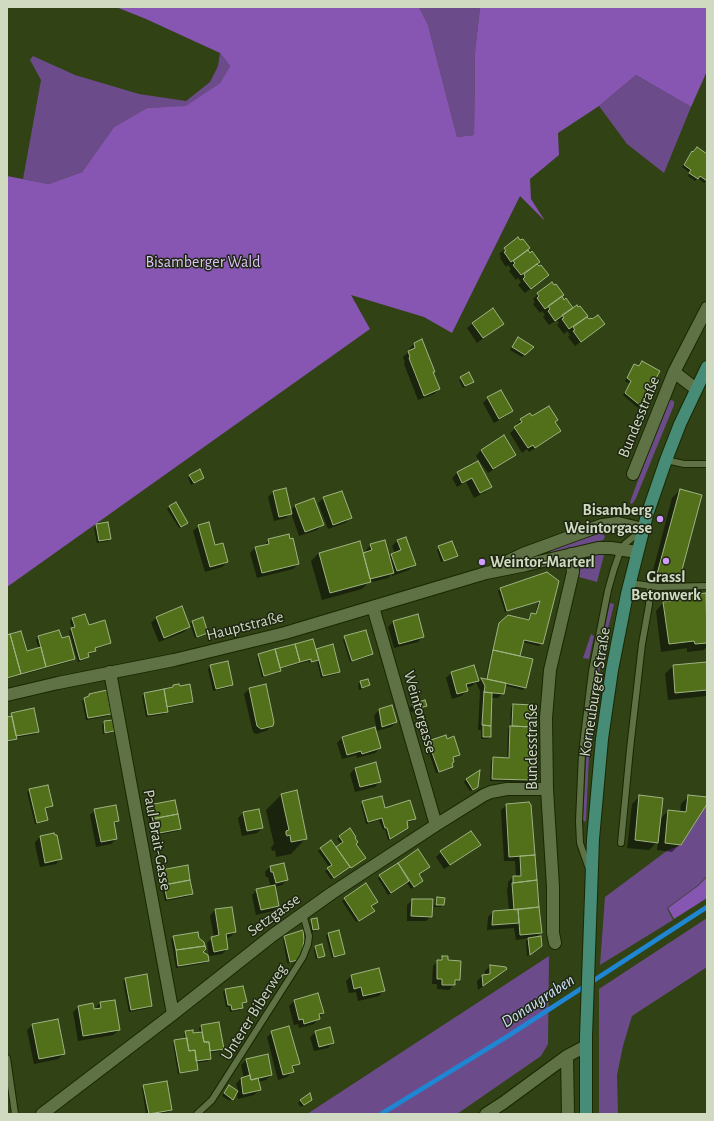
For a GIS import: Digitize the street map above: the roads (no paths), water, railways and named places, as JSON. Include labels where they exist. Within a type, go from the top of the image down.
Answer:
[{"type":"main road","name":"Korneuburger Straße","points":[[586,1114],[586,1041],[591,874],[598,777],[612,670],[637,552],[650,502],[666,460],[707,367]]},
{"type":"street","name":"Bundesstraße","points":[[633,474],[674,372],[707,308]]},
{"type":"street","name":"Bundesstraße","points":[[674,372],[696,390]]},
{"type":"street","name":"Hauptstraße","points":[[486,573],[523,554],[602,525],[618,524],[643,529]]},
{"type":"street","name":"Hauptstraße","points":[[7,695],[110,672],[174,660],[285,633],[486,573],[598,548],[621,549],[637,552]]},
{"type":"street","name":"Bundesstraße","points":[[555,943],[553,933],[553,887],[547,789],[546,718],[550,670],[573,572],[571,554]]},
{"type":"street","name":"Weintorgasse","points":[[372,607],[436,825]]},
{"type":"street","name":"Paul-Brait-Gasse","points":[[110,672],[173,1014]]},
{"type":"street","name":"Setzgasse","points":[[42,1114],[273,935],[436,825],[491,792],[507,788],[547,789]]},
{"type":"street","points":[[486,1114],[586,1041]]},
{"type":"street","points":[[566,1056],[568,1114]]},
{"type":"lane","points":[[666,460],[684,464],[707,464]]},
{"type":"lane","points":[[591,874],[584,859],[580,843],[579,821],[582,753],[592,671],[608,590],[621,549],[631,538],[643,529]]},
{"type":"lane","points":[[630,583],[650,587],[674,588],[707,586]]},
{"type":"lane","points":[[622,843],[631,742],[650,587]]},
{"type":"lane","name":"Unterer Biberweg","points":[[197,1114],[212,1100],[303,956],[308,944],[309,936],[303,914]]},
{"type":"lane","points":[[7,1058],[16,1114]]},
{"type":"waterway","name":"Donaugraben","points":[[381,1114],[508,1036],[707,907]]},
{"type":"place","name":"Bisamberg Weintorgasse","points":[[660,519]]},
{"type":"place","name":"Grassl Betonwerk","points":[[666,561]]},
{"type":"place","name":"Weintor-Marterl","points":[[482,562]]},
{"type":"park label","name":"Bisamberger Wald","points":[[203,262]]}]
